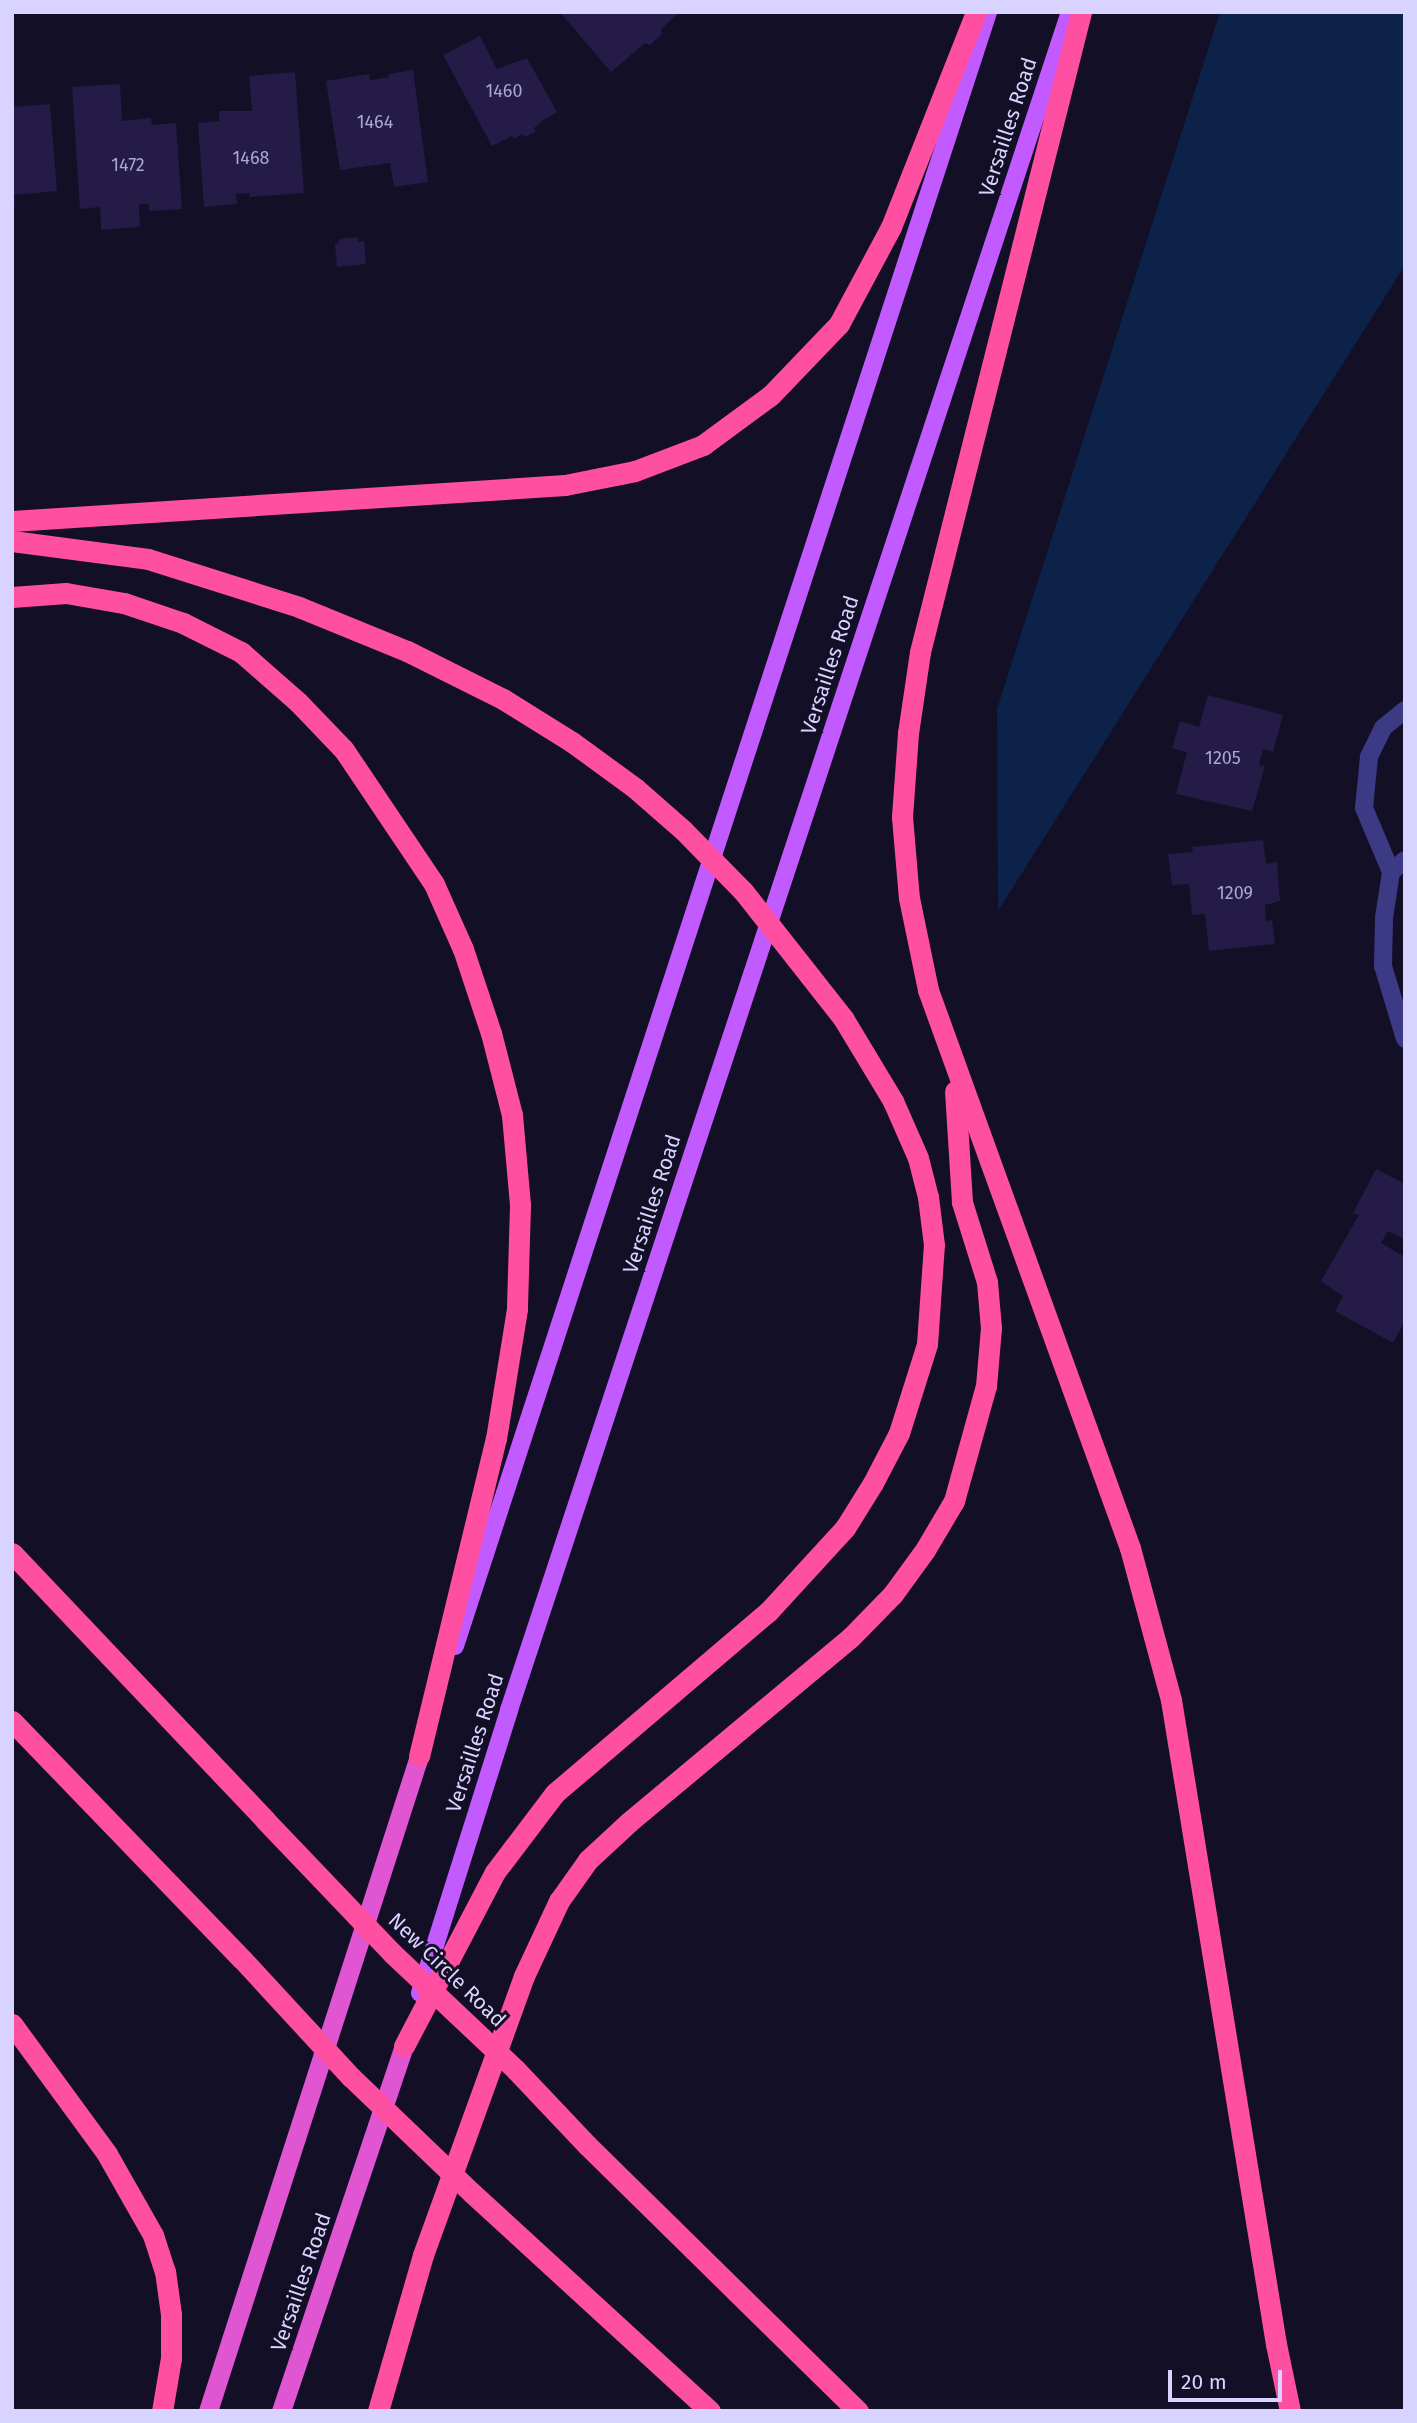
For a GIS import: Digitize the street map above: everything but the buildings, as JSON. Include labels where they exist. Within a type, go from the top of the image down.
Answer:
[{"type":"highway","points":[[12,522],[565,485],[635,471],[703,445],[771,395],[839,324],[891,227],[976,12]]},
{"type":"highway","points":[[1081,12],[920,652],[908,733],[902,817],[909,898],[928,990],[1130,1548],[1171,1700],[1276,2344],[1290,2411]]},
{"type":"highway","points":[[12,541],[148,559],[299,607],[407,651],[503,699],[572,742],[635,788],[683,830],[751,900],[843,1018],[893,1101],[918,1158],[928,1197],[934,1245],[927,1344],[899,1433],[873,1483],[845,1528],[768,1612],[555,1793],[495,1872],[404,2046]]},
{"type":"highway","points":[[12,597],[66,593],[124,603],[183,623],[241,652],[298,702],[344,750],[434,884],[463,949],[491,1033],[512,1115],[520,1205],[517,1309],[496,1438],[419,1756],[208,2411]]},
{"type":"highway","points":[[378,2411],[423,2255],[524,1976],[559,1901],[588,1860],[629,1822],[851,1637],[901,1583],[925,1550],[954,1501],[986,1386],[991,1328],[987,1283],[962,1202],[953,1064]]},
{"type":"highway","points":[[12,1547],[67,1612]]},
{"type":"highway","name":"New Circle Road","points":[[12,1553],[392,1953],[516,2070],[587,2146],[858,2411]]},
{"type":"highway","points":[[12,1721],[242,1959],[351,2077],[472,2193],[710,2411]]},
{"type":"highway","points":[[12,2024],[107,2154],[153,2235],[165,2271],[171,2314],[172,2358],[162,2411]]},
{"type":"highway","name":"Versailles Road","points":[[281,2411],[404,2046]]},
{"type":"highway","points":[[628,2334],[694,2411]]},
{"type":"main road","points":[[419,1756],[988,12]]},
{"type":"main road","name":"Versailles Road","points":[[404,2046],[509,1710],[1070,12]]},
{"type":"street","points":[[1405,710],[1382,728],[1369,757],[1364,808],[1391,872],[1384,918],[1383,966],[1405,1040]]},
{"type":"street","points":[[1391,872],[1405,860]]},
{"type":"water","points":[[1220,12],[1405,12],[1405,265],[998,911],[997,709]]}]
